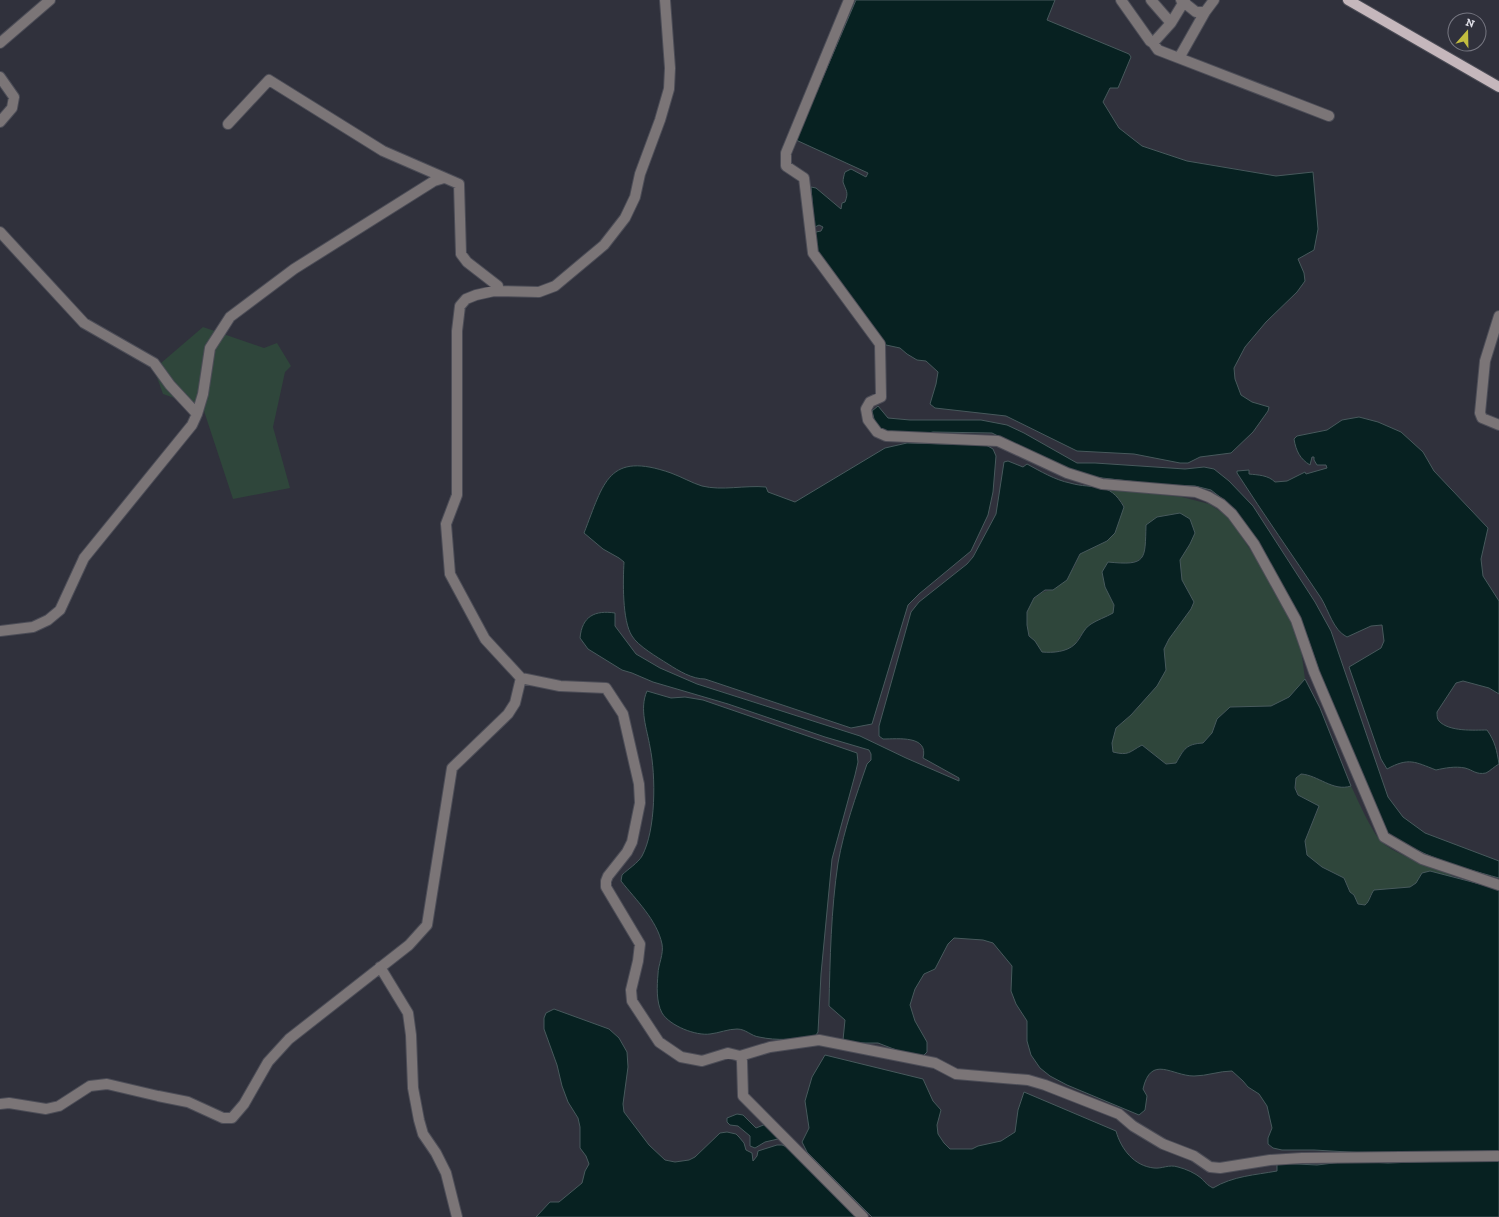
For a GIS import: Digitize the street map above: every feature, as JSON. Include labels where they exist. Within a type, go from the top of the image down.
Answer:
[{"type":"main road","points":[[1348,0],[1499,87]]},
{"type":"street","points":[[0,43],[50,0]]},
{"type":"street","points":[[665,0],[670,68],[669,89],[660,120],[640,174],[636,197],[625,218],[604,245],[555,286],[539,292],[498,291],[476,295],[466,300],[460,306],[457,331],[457,495],[446,524],[450,574],[485,639],[521,678],[560,686],[606,688],[623,714],[640,784],[640,803],[632,842],[627,852],[608,876],[606,887],[640,944],[638,961],[631,990],[632,1001],[660,1042],[681,1057],[702,1061],[728,1054],[740,1056],[770,1047],[819,1040],[935,1063],[956,1074],[1028,1080],[1045,1085],[1119,1114],[1133,1126],[1163,1144],[1194,1156],[1210,1167],[1220,1168],[1270,1160],[1302,1158],[1499,1156]]},
{"type":"street","points":[[849,0],[786,153],[786,166],[804,178],[813,253],[880,344],[881,397],[870,402],[866,409],[868,420],[877,432],[886,436],[998,441],[1067,473],[1102,484],[1196,492],[1221,504],[1232,514],[1254,544],[1296,620],[1314,672],[1384,837],[1422,859],[1499,885]]},
{"type":"street","points":[[1120,0],[1158,50],[1328,116]]},
{"type":"street","points":[[1151,0],[1171,23]]},
{"type":"street","points":[[1179,58],[1205,12],[1214,0]]},
{"type":"street","points":[[1153,43],[1171,23],[1183,1],[1196,12],[1205,12]]},
{"type":"street","points":[[0,77],[14,97],[12,108],[0,122]]},
{"type":"street","points":[[228,124],[269,80],[383,151],[459,184],[461,254],[467,262],[498,286],[498,291]]},
{"type":"street","points":[[0,631],[33,627],[48,620],[60,610],[84,558],[192,425],[203,394],[210,348],[230,317],[294,269],[434,181],[444,178]]},
{"type":"street","points":[[0,232],[84,323],[154,363],[170,385],[197,414]]},
{"type":"street","points":[[1499,316],[1485,360],[1480,413],[1482,418],[1499,425]]},
{"type":"street","points":[[0,1104],[9,1103],[46,1109],[59,1106],[90,1086],[107,1084],[188,1102],[223,1118],[232,1118],[244,1104],[268,1062],[289,1039],[409,945],[427,924],[452,768],[508,714],[515,703],[521,678]]},
{"type":"street","points":[[380,967],[408,1013],[411,1035],[413,1088],[419,1120],[423,1134],[446,1173],[457,1217]]},
{"type":"street","points":[[740,1056],[742,1061],[743,1096],[863,1217]]},
{"type":"shaded area","points":[[856,0],[1055,0],[1047,20],[1129,54],[1131,57],[1118,88],[1110,88],[1103,102],[1119,128],[1142,146],[1187,161],[1276,176],[1313,172],[1318,229],[1314,250],[1298,259],[1304,273],[1305,281],[1297,292],[1266,322],[1245,347],[1234,368],[1235,379],[1241,395],[1252,402],[1269,407],[1268,411],[1253,432],[1231,453],[1200,457],[1188,463],[1180,463],[1134,454],[1077,451],[1006,416],[935,408],[930,404],[938,372],[926,361],[917,360],[900,348],[886,345],[817,252],[815,235],[816,232],[821,231],[823,227],[819,225],[814,226],[811,187],[816,188],[841,209],[842,203],[845,202],[847,196],[843,182],[845,172],[851,169],[866,177],[868,173],[796,140]]},
{"type":"shaded area","points":[[203,327],[264,348],[277,343],[291,366],[285,372],[273,427],[290,488],[233,499],[203,408],[163,394],[154,369]]},
{"type":"shaded area","points":[[878,406],[888,418],[910,420],[981,420],[1007,425],[1077,463],[1185,469],[1204,467],[1214,469],[1229,481],[1253,506],[1315,602],[1331,631],[1388,797],[1403,817],[1425,833],[1499,861],[1499,878],[1440,860],[1412,848],[1385,832],[1337,723],[1308,639],[1294,606],[1255,538],[1229,504],[1211,490],[1195,486],[1163,485],[1076,475],[992,433],[933,432],[919,435],[881,433],[875,423],[872,411]]},
{"type":"shaded area","points":[[1359,417],[1378,422],[1401,432],[1423,452],[1434,471],[1488,528],[1481,559],[1483,576],[1499,601],[1499,694],[1489,688],[1463,681],[1456,683],[1437,712],[1437,718],[1443,725],[1462,730],[1487,730],[1495,746],[1499,764],[1486,773],[1477,773],[1458,767],[1436,770],[1412,762],[1401,763],[1387,769],[1381,759],[1349,667],[1381,648],[1384,641],[1382,625],[1371,626],[1347,637],[1338,630],[1321,598],[1237,473],[1237,471],[1249,470],[1249,474],[1266,477],[1275,482],[1287,481],[1305,472],[1306,474],[1327,468],[1326,465],[1317,465],[1314,457],[1312,457],[1310,465],[1304,460],[1297,451],[1294,439],[1297,436],[1327,430],[1342,420]]},
{"type":"shaded area","points":[[907,443],[986,445],[993,449],[996,456],[993,492],[988,515],[971,551],[908,605],[872,724],[851,728],[705,679],[690,676],[648,651],[632,636],[626,621],[623,589],[624,562],[603,549],[584,533],[597,499],[611,476],[621,469],[634,466],[650,467],[671,473],[702,486],[726,488],[766,487],[768,492],[795,502],[885,448]]},
{"type":"shaded area","points":[[1008,461],[1023,467],[1027,464],[1064,482],[1107,489],[1113,493],[1124,507],[1115,533],[1107,541],[1080,554],[1067,580],[1053,590],[1045,590],[1034,598],[1027,612],[1027,625],[1029,636],[1035,641],[1042,652],[1055,652],[1072,647],[1088,626],[1113,613],[1114,605],[1105,587],[1102,572],[1108,562],[1130,563],[1141,558],[1144,553],[1146,525],[1157,517],[1180,513],[1190,519],[1195,533],[1180,560],[1182,580],[1194,602],[1191,609],[1169,639],[1164,649],[1166,670],[1157,686],[1131,715],[1116,728],[1112,743],[1113,752],[1122,754],[1142,745],[1166,764],[1176,763],[1186,748],[1203,743],[1212,733],[1217,719],[1230,707],[1271,706],[1289,697],[1305,679],[1320,708],[1351,786],[1338,787],[1301,774],[1296,778],[1295,788],[1298,795],[1319,806],[1305,841],[1307,855],[1322,867],[1344,878],[1350,892],[1354,895],[1358,904],[1365,905],[1374,890],[1410,887],[1416,883],[1422,873],[1430,871],[1499,889],[1499,1151],[1383,1154],[1314,1150],[1282,1150],[1273,1148],[1268,1144],[1268,1138],[1272,1128],[1267,1106],[1259,1094],[1248,1087],[1232,1071],[1194,1076],[1163,1069],[1151,1072],[1143,1089],[1147,1096],[1145,1110],[1139,1115],[1067,1085],[1050,1076],[1040,1068],[1031,1055],[1027,1041],[1027,1021],[1016,1004],[1011,991],[1012,966],[993,943],[983,940],[954,938],[948,944],[935,969],[924,974],[915,989],[910,1005],[915,1021],[927,1042],[927,1052],[923,1056],[899,1051],[878,1043],[851,1043],[843,1040],[845,1020],[829,1006],[832,917],[838,863],[847,825],[867,764],[871,760],[869,750],[825,737],[728,704],[653,682],[622,670],[588,649],[580,638],[581,630],[591,616],[608,612],[615,613],[615,626],[636,654],[660,668],[697,684],[860,736],[959,781],[959,778],[923,758],[924,751],[921,745],[917,742],[904,739],[883,739],[879,736],[879,726],[911,612],[919,602],[967,564],[973,557],[996,514],[1004,462]]},
{"type":"shaded area","points":[[1107,489],[1182,497],[1209,504],[1229,517],[1273,585],[1291,617],[1301,649],[1305,679],[1289,697],[1271,706],[1230,707],[1217,719],[1212,733],[1203,743],[1186,748],[1176,763],[1166,764],[1142,745],[1122,754],[1113,752],[1112,743],[1116,728],[1131,715],[1157,686],[1164,649],[1169,639],[1191,609],[1194,602],[1182,580],[1180,559],[1190,544],[1145,552],[1141,558],[1136,561],[1122,563],[1110,597],[1114,605],[1114,613],[1086,631],[1080,636],[1072,647],[1055,652],[1042,652],[1031,638],[1027,627],[1027,612],[1034,600],[1045,591],[1053,590],[1074,568],[1080,554],[1107,541],[1124,506],[1120,500]]},
{"type":"shaded area","points":[[647,691],[671,698],[685,697],[703,700],[857,753],[858,762],[855,775],[832,859],[821,974],[818,1032],[814,1038],[773,1039],[756,1036],[737,1029],[710,1034],[691,1032],[671,1022],[666,1018],[660,1009],[657,984],[658,971],[662,956],[662,944],[656,927],[651,919],[621,881],[622,875],[642,856],[647,845],[652,818],[654,787],[652,759],[644,712]]},
{"type":"shaded area","points":[[1301,774],[1332,785],[1344,787],[1351,786],[1370,824],[1382,842],[1405,856],[1452,873],[1451,877],[1430,871],[1422,873],[1416,883],[1410,887],[1370,895],[1369,902],[1365,905],[1357,904],[1354,895],[1350,892],[1344,878],[1322,867],[1307,855],[1305,841],[1319,807],[1298,794],[1296,790],[1296,778]]},
{"type":"shaded area","points":[[554,1009],[609,1029],[619,1038],[627,1052],[628,1067],[623,1104],[624,1112],[649,1145],[665,1160],[675,1162],[689,1160],[695,1157],[720,1133],[727,1132],[736,1134],[739,1137],[744,1143],[746,1150],[752,1153],[753,1161],[757,1156],[758,1151],[777,1145],[782,1145],[790,1148],[856,1217],[536,1217],[550,1202],[559,1202],[582,1183],[585,1171],[589,1164],[586,1156],[580,1148],[580,1127],[578,1118],[568,1102],[544,1029],[544,1018],[546,1013]]},
{"type":"shaded area","points":[[825,1055],[923,1079],[933,1101],[941,1110],[937,1125],[938,1134],[950,1149],[972,1149],[978,1146],[1001,1141],[1015,1132],[1018,1110],[1024,1092],[1116,1131],[1121,1144],[1129,1156],[1140,1164],[1154,1168],[1175,1166],[1199,1176],[1213,1188],[1236,1178],[1277,1171],[1277,1163],[1317,1165],[1350,1161],[1388,1163],[1499,1159],[1499,1217],[872,1217],[807,1152],[802,1142],[809,1128],[805,1101],[812,1077]]},
{"type":"shaded area","points":[[737,1114],[743,1115],[756,1128],[766,1124],[774,1132],[778,1139],[765,1142],[755,1148],[750,1146],[750,1136],[738,1126],[730,1125],[727,1122],[727,1118]]}]
